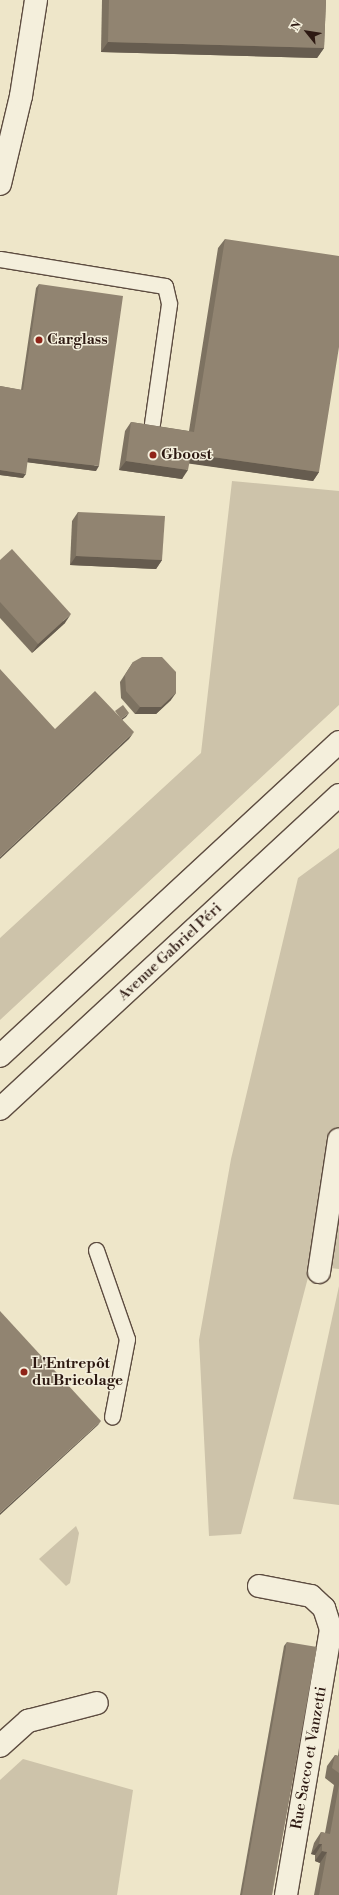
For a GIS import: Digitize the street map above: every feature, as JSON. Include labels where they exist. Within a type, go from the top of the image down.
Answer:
[{"type":"main road","points":[[0,184],[21,96],[36,0]]},
{"type":"main road","points":[[0,1056],[266,812],[339,742]]},
{"type":"main road","name":"Avenue Gabriel Péri","points":[[0,1108],[339,795]]},
{"type":"main road","points":[[319,1272],[339,1139]]},
{"type":"main road","points":[[259,1586],[312,1596],[324,1608],[335,1630]]},
{"type":"main road","name":"Rue Sacco et Vanzetti","points":[[286,1895],[335,1630]]},
{"type":"main road","points":[[0,1746],[28,1721],[97,1703]]},
{"type":"lane","points":[[0,259],[165,286],[169,304],[152,424]]},
{"type":"lane","points":[[96,1250],[127,1339],[112,1417]]},
{"type":"shaded area","points":[[232,481],[339,491],[339,705],[0,1020],[0,938],[201,753]]},
{"type":"shaded area","points":[[339,848],[339,1269],[311,1266],[241,1534],[209,1536],[199,1340],[231,1159],[298,878]]},
{"type":"shaded area","points":[[339,1286],[339,1505],[293,1499]]},
{"type":"shaded area","points":[[76,1526],[79,1533],[70,1583],[66,1586],[39,1559]]},
{"type":"shaded area","points":[[23,1759],[133,1790],[117,1895],[0,1895],[0,1780]]},
{"type":"building","points":[[109,0],[326,0],[324,48],[108,42]]},
{"type":"building","points":[[225,239],[339,256],[339,347],[319,472],[191,454],[188,470],[126,461],[131,422],[194,432]]},
{"type":"building","points":[[39,284],[123,296],[99,466],[28,458],[26,474],[0,470],[0,386],[23,390]]},
{"type":"building","points":[[78,512],[165,516],[162,560],[76,556]]},
{"type":"building","points":[[12,549],[71,614],[38,644],[0,602],[0,560]]},
{"type":"building","points":[[142,657],[162,657],[176,672],[176,693],[161,707],[140,707],[126,691],[125,675],[133,662]]},
{"type":"building","points":[[0,669],[55,729],[95,691],[134,732],[0,857]]},
{"type":"building","points":[[123,705],[129,713],[121,719],[115,711]]},
{"type":"building","name":"L'Entrepôt du Bricolage","points":[[0,1311],[101,1421],[0,1513]]},
{"type":"building","points":[[287,1642],[317,1647],[272,1895],[242,1895]]},
{"type":"building","points":[[335,1755],[339,1756],[339,1773],[332,1768]]},
{"type":"building","points":[[339,1785],[339,1895],[319,1895],[327,1852],[322,1851],[322,1844],[319,1844],[321,1832],[330,1834]]},
{"type":"place","name":"Carglass","points":[[39,340]]},
{"type":"place","name":"Gboost","points":[[153,455]]},
{"type":"place","name":"L'Entrepôt du Bricolage","points":[[24,1372]]}]
